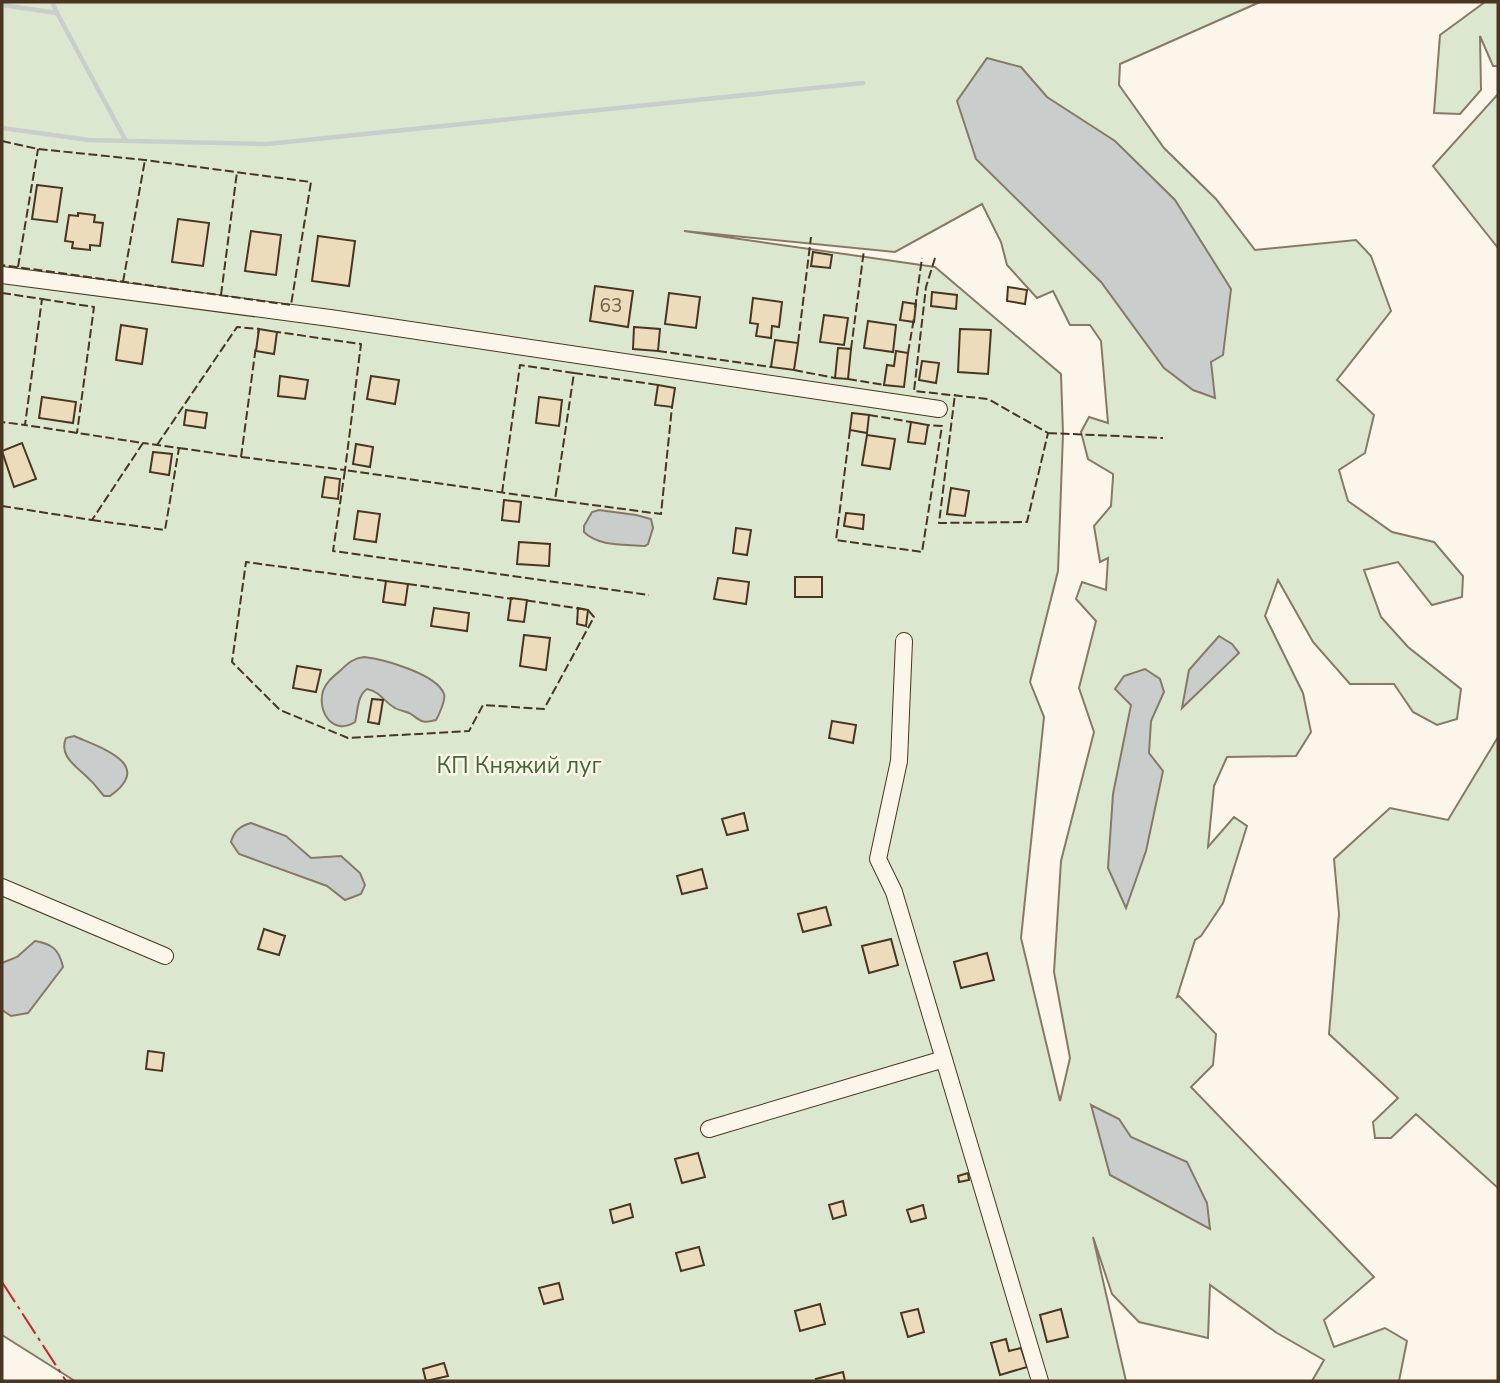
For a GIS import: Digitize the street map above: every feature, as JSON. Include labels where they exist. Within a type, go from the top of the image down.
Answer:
[{"type":"street","points":[[2,275],[330,318],[939,408]]},
{"type":"street","points":[[904,641],[899,761],[878,859],[894,892],[1040,1381]]},
{"type":"street","points":[[2,887],[165,956]]},
{"type":"street","points":[[709,1129],[944,1059]]},
{"type":"green space","name":"КП Княжий луг","points":[[2,2],[1260,2],[1120,64],[1119,85],[1164,148],[1216,199],[1255,250],[1356,240],[1371,256],[1391,311],[1337,380],[1374,415],[1365,453],[1339,470],[1348,501],[1392,532],[1434,542],[1463,576],[1462,597],[1432,605],[1398,562],[1364,570],[1381,617],[1408,647],[1461,689],[1457,719],[1437,725],[1413,712],[1394,684],[1350,684],[1313,642],[1278,580],[1265,616],[1303,693],[1311,732],[1296,756],[1227,757],[1214,786],[1208,847],[1234,817],[1247,826],[1223,903],[1201,936],[1195,940],[1177,997],[1179,996],[1216,1034],[1213,1065],[1191,1087],[1374,1277],[1324,1320],[1334,1347],[1385,1328],[1407,1341],[1399,1381],[1312,1381],[1324,1360],[1277,1333],[1210,1285],[1208,1338],[1139,1322],[1112,1294],[1093,1237],[1126,1381],[75,1381],[2,1335]],"holes":[[[982,204],[1001,242],[1007,265],[1037,298],[1053,291],[1070,325],[1090,325],[1101,341],[1108,423],[1089,417],[1081,432],[1088,459],[1113,474],[1111,506],[1094,526],[1100,562],[1108,558],[1106,590],[1082,582],[1076,599],[1096,621],[1079,688],[1094,732],[1061,861],[1054,972],[1070,1058],[1060,1101],[1021,938],[1044,717],[1030,682],[1058,571],[1063,434],[1061,374],[935,267],[684,231],[895,252]]]},
{"type":"green space","points":[[1485,2],[1498,2],[1498,66],[1493,66],[1480,36],[1481,90],[1460,114],[1434,113],[1440,35]]},
{"type":"green space","points":[[1498,94],[1498,248],[1433,166]]},
{"type":"green space","points":[[1498,737],[1498,1188],[1416,1114],[1391,1138],[1375,1138],[1373,1122],[1398,1098],[1329,1034],[1339,914],[1334,859],[1390,808],[1448,820]]},
{"type":"shaded area","points":[[987,58],[1021,67],[1047,97],[1115,141],[1175,200],[1231,289],[1223,355],[1211,362],[1215,398],[1193,390],[1164,368],[1101,282],[976,159],[957,101]]},
{"type":"shaded area","points":[[599,510],[651,519],[653,528],[648,544],[613,544],[590,537],[584,532],[584,526],[592,512]]},
{"type":"shaded area","points":[[1219,636],[1232,644],[1239,653],[1182,708],[1189,670]]},
{"type":"shaded area","points":[[364,657],[421,674],[439,687],[444,696],[436,720],[422,721],[395,708],[376,692],[367,689],[360,700],[355,722],[340,726],[329,720],[322,707],[324,688],[330,679],[349,663]]},
{"type":"shaded area","points":[[1145,669],[1160,679],[1164,692],[1151,721],[1149,753],[1163,771],[1146,851],[1126,908],[1108,868],[1113,794],[1131,705],[1115,689],[1124,676]]},
{"type":"shaded area","points":[[74,736],[109,752],[126,766],[127,775],[122,785],[110,796],[104,796],[67,756],[64,745],[66,738]]},
{"type":"shaded area","points":[[251,823],[286,836],[311,858],[341,856],[360,873],[365,885],[361,894],[345,900],[327,886],[239,854],[231,842],[232,838],[238,829]]},
{"type":"shaded area","points":[[35,941],[54,948],[63,967],[28,1013],[11,1016],[2,1010],[2,963],[17,957]]},
{"type":"shaded area","points":[[1091,1105],[1119,1119],[1131,1137],[1187,1162],[1207,1203],[1210,1229],[1110,1175]]},
{"type":"building","points":[[37,185],[62,188],[57,222],[32,219]]},
{"type":"building","points":[[78,213],[95,215],[94,222],[103,223],[100,246],[90,245],[90,250],[72,248],[73,242],[65,241],[69,215],[78,216]]},
{"type":"building","points":[[178,219],[209,223],[203,266],[172,262]]},
{"type":"building","points":[[251,231],[281,235],[276,275],[245,271]]},
{"type":"building","points":[[318,236],[355,241],[349,286],[312,281]]},
{"type":"building","points":[[813,252],[832,255],[830,268],[811,266]]},
{"type":"building","points":[[595,286],[633,291],[628,327],[590,321]]},
{"type":"building","points":[[1008,287],[1027,290],[1025,304],[1007,301]]},
{"type":"building","points":[[932,292],[957,295],[956,309],[931,306]]},
{"type":"building","points":[[669,293],[700,297],[696,328],[665,324]]},
{"type":"building","points":[[753,298],[782,302],[779,327],[772,326],[771,338],[756,336],[758,324],[750,323]]},
{"type":"building","points":[[903,302],[916,304],[914,322],[900,320]]},
{"type":"building","points":[[824,315],[848,318],[844,345],[820,342]]},
{"type":"building","points":[[868,321],[896,325],[893,352],[864,348]]},
{"type":"building","points":[[121,325],[147,329],[142,364],[116,360]]},
{"type":"building","points":[[634,327],[660,329],[658,351],[633,349]]},
{"type":"building","points":[[259,329],[277,332],[274,354],[256,351]]},
{"type":"building","points":[[960,329],[991,330],[988,374],[958,372]]},
{"type":"building","points":[[775,340],[798,343],[794,370],[771,367]]},
{"type":"building","points":[[838,348],[851,349],[848,379],[835,378]]},
{"type":"building","points":[[896,351],[908,353],[904,387],[884,385],[887,365],[894,366]]},
{"type":"building","points":[[922,361],[939,363],[936,383],[919,380]]},
{"type":"building","points":[[280,376],[308,380],[305,399],[278,396]]},
{"type":"building","points":[[371,376],[399,380],[395,404],[367,399]]},
{"type":"building","points":[[658,385],[675,388],[672,407],[655,405]]},
{"type":"building","points":[[42,397],[76,402],[73,423],[39,418]]},
{"type":"building","points":[[539,397],[562,400],[559,426],[536,423]]},
{"type":"building","points":[[186,410],[207,413],[205,428],[184,425]]},
{"type":"building","points":[[852,413],[869,415],[867,433],[850,430]]},
{"type":"building","points":[[911,422],[928,425],[925,444],[908,442]]},
{"type":"building","points":[[867,435],[895,439],[890,469],[862,465]]},
{"type":"building","points":[[22,443],[36,479],[14,487],[2,451]]},
{"type":"building","points":[[356,444],[373,447],[370,467],[353,464]]},
{"type":"building","points":[[153,452],[172,454],[169,475],[150,472]]},
{"type":"building","points":[[325,477],[340,479],[338,499],[322,497]]},
{"type":"building","points":[[951,488],[969,491],[965,516],[947,514]]},
{"type":"building","points":[[504,500],[521,502],[519,522],[502,520]]},
{"type":"building","points":[[358,511],[380,514],[376,542],[354,539]]},
{"type":"building","points":[[846,513],[864,515],[863,529],[844,526]]},
{"type":"building","points":[[736,528],[751,530],[747,555],[733,553]]},
{"type":"building","points":[[519,542],[550,544],[549,566],[517,564]]},
{"type":"building","points":[[795,577],[822,577],[822,597],[795,597]]},
{"type":"building","points":[[718,578],[749,582],[746,604],[714,599]]},
{"type":"building","points":[[386,581],[408,584],[405,605],[383,602]]},
{"type":"building","points":[[511,598],[527,600],[524,622],[508,620]]},
{"type":"building","points":[[434,608],[469,613],[467,631],[431,626]]},
{"type":"building","points":[[578,608],[588,610],[586,626],[577,624]]},
{"type":"building","points":[[524,635],[550,638],[546,670],[520,666]]},
{"type":"building","points":[[297,666],[321,670],[316,692],[293,688]]},
{"type":"building","points":[[372,699],[383,700],[379,724],[368,722]]},
{"type":"building","points":[[832,721],[856,725],[853,743],[829,738]]},
{"type":"building","points":[[744,813],[748,830],[727,835],[722,819]]},
{"type":"building","points":[[702,869],[707,888],[682,894],[677,876]]},
{"type":"building","points":[[826,907],[831,925],[803,932],[798,914]]},
{"type":"building","points":[[264,929],[285,936],[279,955],[258,949]]},
{"type":"building","points":[[891,939],[898,965],[869,973],[862,946]]},
{"type":"building","points":[[987,953],[994,980],[961,988],[954,962]]},
{"type":"building","points":[[148,1051],[164,1053],[162,1071],[146,1069]]},
{"type":"building","points":[[698,1153],[705,1177],[682,1183],[675,1159]]},
{"type":"building","points":[[968,1173],[969,1180],[959,1182],[958,1176]]},
{"type":"building","points":[[843,1201],[846,1215],[833,1219],[829,1205]]},
{"type":"building","points":[[630,1204],[633,1217],[613,1223],[610,1210]]},
{"type":"building","points":[[923,1205],[926,1218],[911,1222],[907,1210]]},
{"type":"building","points":[[699,1247],[704,1265],[681,1271],[676,1253]]},
{"type":"building","points":[[559,1283],[563,1299],[544,1304],[539,1288]]},
{"type":"building","points":[[820,1304],[825,1324],[800,1331],[795,1311]]},
{"type":"building","points":[[918,1309],[924,1332],[908,1337],[901,1313]]},
{"type":"building","points":[[1061,1309],[1068,1337],[1047,1342],[1040,1315]]},
{"type":"building","points":[[1006,1339],[1009,1351],[1021,1348],[1027,1367],[1000,1375],[991,1343]]},
{"type":"building","points":[[444,1363],[448,1376],[426,1381],[423,1369]]},
{"type":"building","points":[[843,1372],[845,1381],[816,1379]]},
{"type":"waterway","points":[[52,2],[57,13]]},
{"type":"waterway","points":[[2,5],[57,13],[126,141]]},
{"type":"waterway","points":[[2,128],[89,140],[267,144],[863,83]]},
{"type":"fence","points":[[2,141],[38,149],[311,182],[291,305],[2,265]]},
{"type":"fence","points":[[18,267],[38,149]]},
{"type":"fence","points":[[123,282],[145,160]]},
{"type":"fence","points":[[221,295],[237,172]]},
{"type":"fence","points":[[798,343],[811,237]]},
{"type":"fence","points":[[851,349],[864,250]]},
{"type":"fence","points":[[915,308],[922,258]]},
{"type":"fence","points":[[935,258],[926,287],[914,391],[988,399],[1048,433],[1027,522],[939,523],[955,394]]},
{"type":"fence","points":[[2,293],[42,299],[25,425],[2,422]]},
{"type":"fence","points":[[42,299],[94,307],[77,433]]},
{"type":"fence","points":[[908,353],[914,318]]},
{"type":"fence","points":[[157,445],[237,327],[259,329],[258,333]]},
{"type":"fence","points":[[241,457],[345,470],[361,344],[277,332]]},
{"type":"fence","points":[[179,448],[241,457],[256,346]]},
{"type":"fence","points":[[658,351],[771,367]]},
{"type":"fence","points":[[502,493],[520,365],[574,373],[555,500],[345,470],[333,551],[649,595]]},
{"type":"fence","points":[[794,370],[835,378]]},
{"type":"fence","points":[[574,373],[658,385]]},
{"type":"fence","points":[[848,379],[884,385]]},
{"type":"fence","points":[[555,500],[661,514],[672,407]]},
{"type":"fence","points":[[869,415],[911,422]]},
{"type":"fence","points":[[2,506],[92,520],[143,443],[25,425]]},
{"type":"fence","points":[[850,430],[836,540],[922,552],[942,426],[928,425]]},
{"type":"fence","points":[[1048,433],[1163,438]]},
{"type":"fence","points":[[92,520],[165,530],[179,448],[143,443]]},
{"type":"fence","points":[[386,581],[246,562],[232,662],[280,710],[348,738],[469,731],[483,705],[544,709],[594,617],[588,610],[524,600]]},
{"type":"fence","points":[[408,584],[513,599]]},
{"type":"power","points":[[2,1282],[66,1381]]}]
